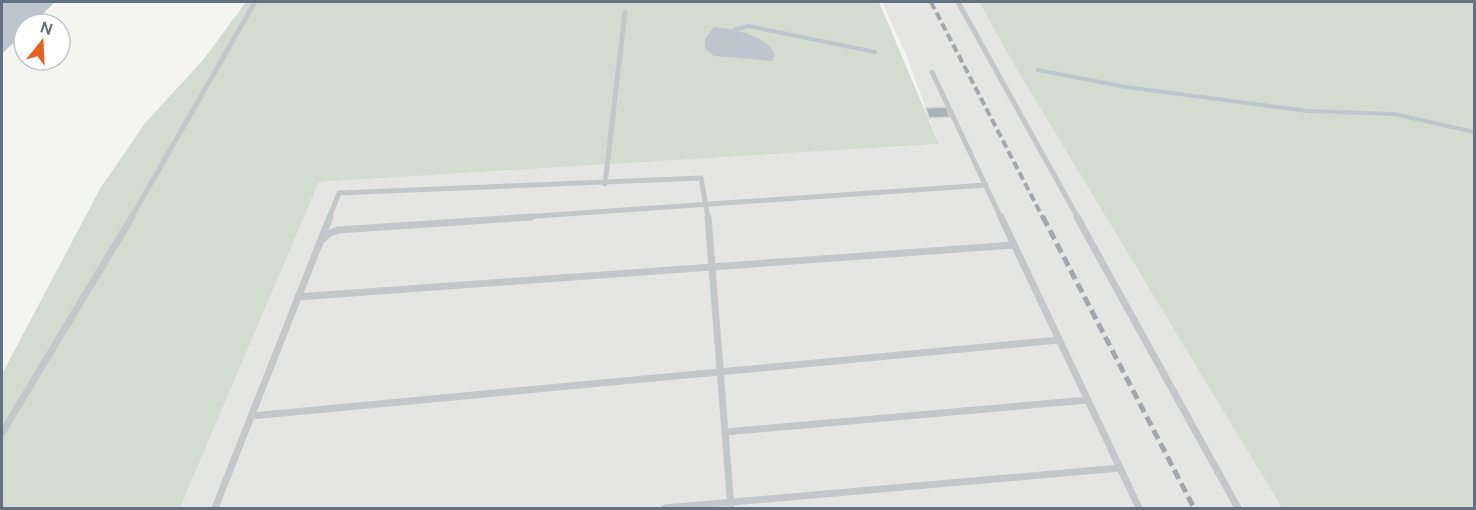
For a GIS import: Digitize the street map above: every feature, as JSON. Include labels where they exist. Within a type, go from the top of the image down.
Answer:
[{"type":"lane","points":[[2,433],[175,144],[255,2]]},
{"type":"lane","points":[[958,2],[1238,508]]},
{"type":"lane","points":[[605,184],[625,12]]},
{"type":"lane","points":[[932,72],[1139,508]]},
{"type":"lane","points":[[215,508],[339,193],[605,184],[702,178],[707,205],[731,506]]},
{"type":"lane","points":[[320,242],[328,234],[338,230],[986,185]]},
{"type":"lane","points":[[298,297],[1014,245]]},
{"type":"lane","points":[[251,416],[1059,340]]},
{"type":"lane","points":[[725,432],[1088,400]]},
{"type":"lane","points":[[665,508],[731,506],[1120,468]]},
{"type":"shaded area","points":[[2,2],[55,2],[45,12],[12,12],[12,44],[2,54]]},
{"type":"shaded area","points":[[246,2],[879,2],[939,144],[319,182],[180,508],[2,508],[2,374],[101,187],[146,122],[203,60]]},
{"type":"shaded area","points":[[882,2],[979,2],[1282,508],[180,508],[319,182],[939,144],[905,52]]},
{"type":"shaded area","points":[[979,2],[1474,2],[1474,508],[1282,508],[1016,68]]},
{"type":"shaded area","points":[[714,27],[748,34],[763,41],[775,54],[772,61],[714,56],[705,49],[705,39]]},
{"type":"building","points":[[946,107],[950,117],[929,118],[926,108]]},
{"type":"waterway","points":[[734,30],[748,26],[875,52]]},
{"type":"waterway","points":[[1038,70],[1126,87],[1308,111],[1394,114],[1474,132]]},
{"type":"railway","points":[[931,2],[1043,218]]},
{"type":"railway","points":[[1043,217],[1194,508]]}]
